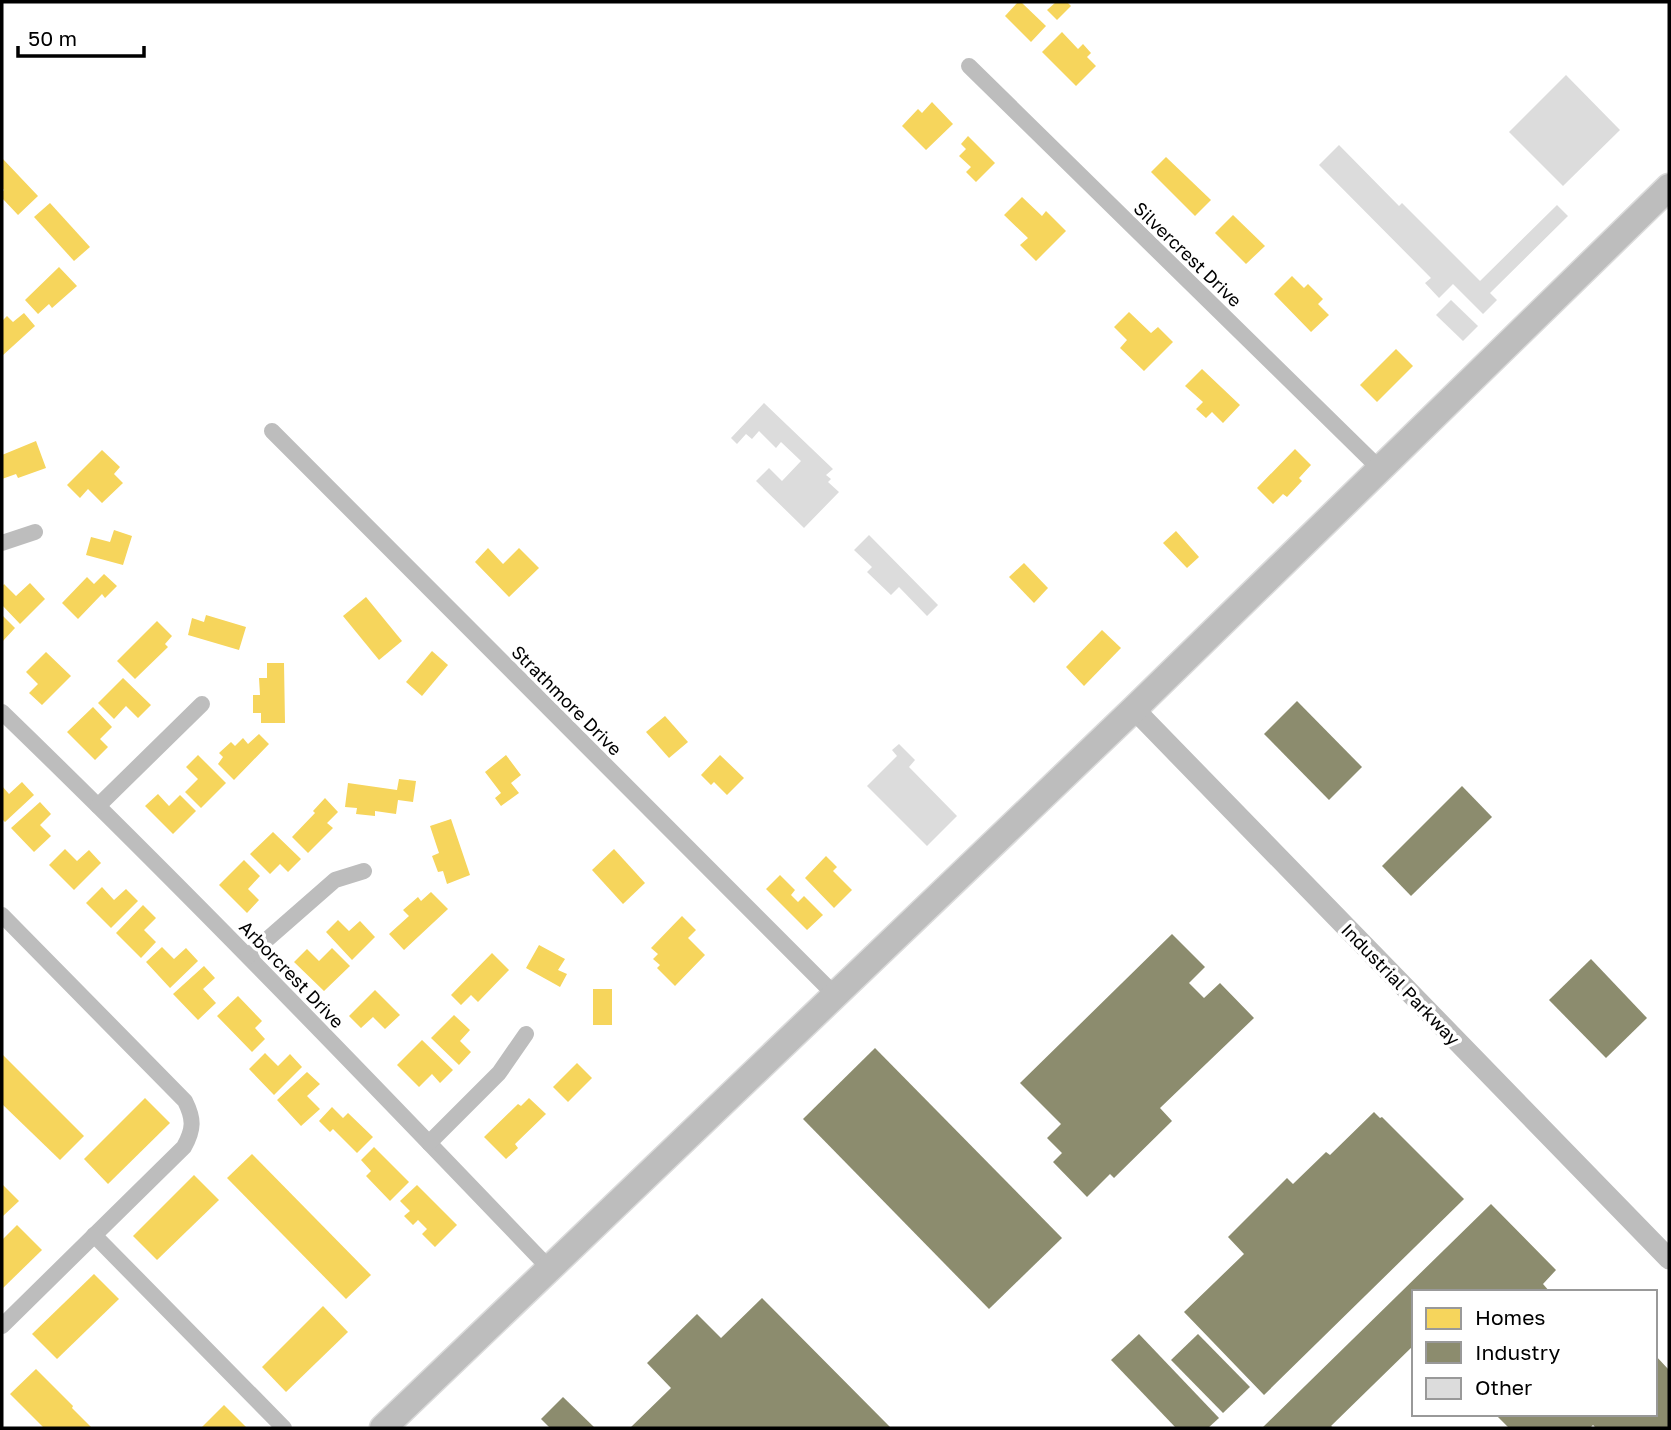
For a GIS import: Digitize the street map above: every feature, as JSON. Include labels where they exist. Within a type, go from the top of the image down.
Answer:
[{"type":"main road","points":[[383,1428],[836,996],[1381,470],[1669,187]]},
{"type":"street","name":"Silvercrest Drive","points":[[969,66],[1381,470]]},
{"type":"street","name":"Strathmore Drive","points":[[272,431],[836,996]]},
{"type":"street","points":[[2,543],[35,532]]},
{"type":"street","points":[[98,806],[202,704]]},
{"type":"street","name":"Industrial Parkway","points":[[1133,709],[1669,1259]]},
{"type":"street","name":"Arborcrest Drive","points":[[2,712],[248,956],[549,1268]]},
{"type":"street","points":[[248,956],[335,880],[364,871]]},
{"type":"street","points":[[2,915],[185,1101],[192,1125],[184,1147],[2,1326]]},
{"type":"street","points":[[429,1143],[499,1073],[526,1034]]},
{"type":"street","points":[[94,1235],[284,1428]]},
{"type":"building: Homes","points":[[1018,2],[1046,26],[1031,42],[1005,16]]},
{"type":"building: Homes","points":[[1056,2],[1067,2],[1071,6],[1057,20],[1047,10]]},
{"type":"building: Homes","points":[[1062,32],[1078,49],[1083,44],[1091,53],[1087,57],[1096,66],[1076,86],[1042,52]]},
{"type":"building: Homes","points":[[932,102],[953,124],[926,150],[902,126],[918,109],[922,113]]},
{"type":"building: Homes","points":[[968,136],[995,163],[976,182],[966,172],[971,167],[959,156],[966,149],[961,144]]},
{"type":"building: Homes","points":[[1166,157],[1211,200],[1195,216],[1151,172]]},
{"type":"building: Homes","points":[[2,158],[38,196],[18,215],[2,198]]},
{"type":"building: Homes","points":[[1022,197],[1042,216],[1046,211],[1066,231],[1036,261],[1020,245],[1028,238],[1004,215]]},
{"type":"building: Homes","points":[[50,203],[90,247],[74,261],[34,217]]},
{"type":"building: Homes","points":[[1233,215],[1265,246],[1246,264],[1215,233]]},
{"type":"building: Homes","points":[[59,267],[77,286],[52,308],[49,304],[38,314],[25,300]]},
{"type":"building: Homes","points":[[1292,276],[1304,288],[1308,284],[1323,299],[1318,304],[1329,315],[1311,332],[1274,294]]},
{"type":"building: Homes","points":[[1129,312],[1151,333],[1158,327],[1173,342],[1144,371],[1120,348],[1127,340],[1114,327]]},
{"type":"building: Homes","points":[[24,313],[35,326],[2,356],[2,321],[7,316],[13,322]]},
{"type":"building: Homes","points":[[1396,349],[1413,366],[1377,402],[1360,385]]},
{"type":"building: Homes","points":[[1202,369],[1240,405],[1223,423],[1212,412],[1206,418],[1196,409],[1203,402],[1185,386]]},
{"type":"building: Homes","points":[[36,441],[46,468],[18,478],[16,474],[2,479],[2,455]]},
{"type":"building: Homes","points":[[1295,449],[1311,465],[1299,478],[1302,481],[1287,497],[1283,494],[1273,504],[1257,488]]},
{"type":"building: Homes","points":[[102,450],[120,467],[114,474],[123,483],[102,503],[88,489],[80,498],[67,485]]},
{"type":"building: Homes","points":[[114,530],[132,536],[123,565],[86,555],[91,537],[110,542]]},
{"type":"building: Homes","points":[[1176,531],[1199,557],[1187,568],[1163,543]]},
{"type":"building: Homes","points":[[488,548],[503,564],[519,548],[539,568],[509,597],[475,562]]},
{"type":"building: Homes","points":[[1024,563],[1048,588],[1034,603],[1009,577]]},
{"type":"building: Homes","points":[[104,574],[117,586],[105,598],[102,594],[78,619],[62,603],[87,577],[94,584]]},
{"type":"building: Homes","points":[[30,583],[45,599],[20,624],[2,605],[2,587],[4,584],[16,596]]},
{"type":"building: Homes","points":[[366,597],[402,641],[379,660],[343,616]]},
{"type":"building: Homes","points":[[2,615],[15,628],[2,642]]},
{"type":"building: Homes","points":[[206,615],[246,627],[239,650],[188,635],[192,618],[204,622]]},
{"type":"building: Homes","points":[[157,621],[172,636],[165,644],[168,647],[135,679],[117,661]]},
{"type":"building: Homes","points":[[1102,630],[1121,648],[1084,686],[1066,667]]},
{"type":"building: Homes","points":[[432,651],[448,665],[422,696],[406,682]]},
{"type":"building: Homes","points":[[46,652],[71,676],[42,705],[29,693],[38,684],[26,672]]},
{"type":"building: Homes","points":[[267,663],[284,663],[285,723],[261,723],[261,713],[253,713],[253,695],[260,695],[259,678],[267,678]]},
{"type":"building: Homes","points":[[123,678],[151,705],[138,718],[126,706],[114,719],[98,703]]},
{"type":"building: Homes","points":[[93,707],[112,727],[100,739],[108,747],[95,760],[67,732]]},
{"type":"building: Homes","points":[[665,716],[688,742],[669,758],[646,732]]},
{"type":"building: Homes","points":[[259,734],[269,744],[234,780],[218,764],[223,757],[219,753],[231,742],[235,746],[243,738],[248,744]]},
{"type":"building: Homes","points":[[198,755],[226,783],[201,808],[185,792],[198,779],[186,767]]},
{"type":"building: Homes","points":[[506,755],[521,775],[511,783],[519,793],[501,806],[495,798],[501,793],[485,772]]},
{"type":"building: Homes","points":[[720,755],[744,778],[727,795],[714,782],[711,785],[701,775]]},
{"type":"building: Homes","points":[[399,779],[416,781],[413,802],[398,800],[396,814],[375,811],[375,816],[356,814],[357,808],[345,807],[348,783],[397,790]]},
{"type":"building: Homes","points":[[22,782],[34,795],[5,822],[2,819],[2,786],[9,794]]},
{"type":"building: Homes","points":[[158,794],[169,806],[180,795],[196,811],[173,834],[145,806]]},
{"type":"building: Homes","points":[[325,798],[338,812],[327,823],[333,828],[308,853],[292,837]]},
{"type":"building: Homes","points":[[40,802],[51,814],[40,825],[51,836],[34,852],[11,828]]},
{"type":"building: Homes","points":[[451,819],[470,875],[447,884],[443,871],[438,872],[432,856],[439,853],[430,826]]},
{"type":"building: Homes","points":[[273,832],[301,859],[288,872],[280,864],[270,874],[250,854]]},
{"type":"building: Homes","points":[[65,849],[77,861],[89,850],[101,863],[74,890],[49,865]]},
{"type":"building: Homes","points":[[614,849],[645,883],[623,904],[592,870]]},
{"type":"building: Homes","points":[[826,856],[837,867],[833,871],[852,890],[834,908],[805,878]]},
{"type":"building: Homes","points":[[244,860],[260,876],[248,889],[259,900],[247,913],[219,885]]},
{"type":"building: Homes","points":[[780,875],[795,890],[791,895],[798,902],[804,896],[823,915],[807,930],[766,889]]},
{"type":"building: Homes","points":[[102,887],[114,900],[126,889],[138,901],[111,928],[86,903]]},
{"type":"building: Homes","points":[[431,892],[448,909],[404,950],[389,934],[409,916],[403,910],[418,897],[421,901]]},
{"type":"building: Homes","points":[[143,905],[156,918],[144,930],[156,942],[141,958],[116,933]]},
{"type":"building: Homes","points":[[682,916],[696,930],[688,938],[705,955],[675,986],[657,968],[660,965],[653,959],[658,954],[651,948]]},
{"type":"building: Homes","points":[[338,920],[349,931],[360,921],[375,937],[352,960],[326,932]]},
{"type":"building: Homes","points":[[539,945],[565,959],[558,970],[567,974],[560,987],[526,968]]},
{"type":"building: Homes","points":[[162,947],[174,959],[186,948],[198,961],[170,988],[146,962]]},
{"type":"building: Homes","points":[[332,948],[350,966],[324,991],[294,962],[307,949],[319,961]]},
{"type":"building: Homes","points":[[492,953],[509,970],[478,1002],[471,995],[461,1005],[451,995]]},
{"type":"building: Homes","points":[[204,966],[215,978],[203,989],[216,1003],[198,1020],[173,994]]},
{"type":"building: Homes","points":[[593,989],[612,989],[612,1025],[593,1025]]},
{"type":"building: Homes","points":[[375,990],[400,1015],[385,1029],[373,1017],[361,1028],[349,1016]]},
{"type":"building: Homes","points":[[238,996],[262,1021],[255,1028],[265,1039],[252,1052],[217,1016]]},
{"type":"building: Homes","points":[[454,1015],[470,1030],[460,1041],[471,1052],[459,1065],[431,1038]]},
{"type":"building: Homes","points":[[422,1040],[453,1070],[440,1083],[432,1074],[419,1087],[397,1065]]},
{"type":"building: Homes","points":[[265,1053],[278,1066],[290,1054],[302,1067],[274,1095],[249,1069]]},
{"type":"building: Homes","points":[[2,1054],[84,1136],[60,1160],[2,1104]]},
{"type":"building: Homes","points":[[577,1063],[592,1078],[568,1102],[553,1087]]},
{"type":"building: Homes","points":[[307,1072],[320,1084],[307,1096],[320,1109],[301,1126],[277,1100]]},
{"type":"building: Homes","points":[[145,1098],[170,1123],[108,1184],[84,1159]]},
{"type":"building: Homes","points":[[529,1098],[546,1114],[515,1144],[518,1148],[506,1159],[484,1137],[518,1104],[521,1106]]},
{"type":"building: Homes","points":[[332,1107],[343,1118],[348,1113],[373,1137],[357,1153],[333,1129],[330,1132],[319,1121]]},
{"type":"building: Homes","points":[[374,1147],[409,1182],[390,1201],[366,1176],[371,1171],[361,1160]]},
{"type":"building: Homes","points":[[252,1154],[371,1275],[346,1299],[227,1178]]},
{"type":"building: Homes","points":[[194,1175],[219,1200],[157,1260],[133,1236]]},
{"type":"building: Homes","points":[[2,1184],[19,1201],[2,1217]]},
{"type":"building: Homes","points":[[417,1185],[457,1225],[435,1247],[422,1234],[427,1229],[418,1220],[413,1225],[404,1216],[410,1211],[400,1201]]},
{"type":"building: Homes","points":[[17,1225],[42,1250],[2,1289],[2,1240]]},
{"type":"building: Homes","points":[[94,1274],[119,1299],[57,1359],[32,1334]]},
{"type":"building: Homes","points":[[323,1306],[348,1332],[286,1392],[262,1367]]},
{"type":"building: Homes","points":[[36,1369],[92,1428],[44,1428],[10,1394]]},
{"type":"building: Homes","points":[[224,1405],[247,1428],[201,1428]]},
{"type":"building: Industry","points":[[1297,701],[1362,767],[1329,800],[1264,734]]},
{"type":"building: Industry","points":[[1462,786],[1492,817],[1411,896],[1382,866]]},
{"type":"building: Industry","points":[[1172,934],[1205,967],[1189,983],[1204,998],[1220,983],[1254,1018],[1160,1108],[1172,1121],[1114,1178],[1110,1174],[1087,1197],[1053,1162],[1062,1153],[1047,1138],[1061,1124],[1020,1083]]},
{"type":"building: Industry","points":[[1591,959],[1647,1018],[1606,1058],[1549,1000]]},
{"type":"building: Industry","points":[[875,1048],[1062,1238],[989,1309],[803,1119]]},
{"type":"building: Industry","points":[[1374,1112],[1464,1199],[1264,1395],[1184,1312],[1244,1254],[1228,1237],[1287,1178],[1293,1184],[1326,1152],[1330,1155]]},
{"type":"building: Industry","points":[[1491,1204],[1556,1270],[1543,1284],[1548,1290],[1412,1290],[1412,1347],[1331,1426],[1334,1428],[1262,1428]]},
{"type":"building: Industry","points":[[762,1298],[891,1428],[630,1428],[671,1388],[647,1363],[697,1314],[721,1338]]},
{"type":"building: Industry","points":[[1139,1334],[1219,1418],[1208,1428],[1176,1428],[1111,1360]]},
{"type":"building: Industry","points":[[1198,1334],[1250,1387],[1223,1413],[1171,1360]]},
{"type":"building: Industry","points":[[1657,1357],[1669,1370],[1669,1428],[1596,1428],[1593,1425],[1590,1428],[1509,1428],[1497,1416],[1657,1416]]},
{"type":"building: Industry","points":[[563,1397],[595,1428],[550,1428],[541,1419]]},
{"type":"building: Other","points":[[1566,75],[1620,130],[1563,186],[1509,132]]},
{"type":"building: Other","points":[[1339,145],[1399,206],[1402,203],[1480,281],[1557,205],[1568,216],[1490,293],[1497,300],[1483,314],[1453,284],[1439,298],[1425,283],[1431,278],[1319,165]]},
{"type":"building: Other","points":[[1451,300],[1478,326],[1463,341],[1436,315]]},
{"type":"building: Other","points":[[764,403],[833,469],[826,475],[831,479],[828,482],[839,492],[804,528],[756,481],[769,468],[782,481],[801,461],[781,442],[776,448],[759,431],[752,439],[746,434],[737,444],[731,438]]},
{"type":"building: Other","points":[[869,535],[938,605],[927,616],[899,587],[891,595],[867,572],[872,567],[854,550]]},
{"type":"building: Other","points":[[899,744],[915,760],[909,767],[957,816],[927,846],[867,786],[897,756],[892,750]]}]
